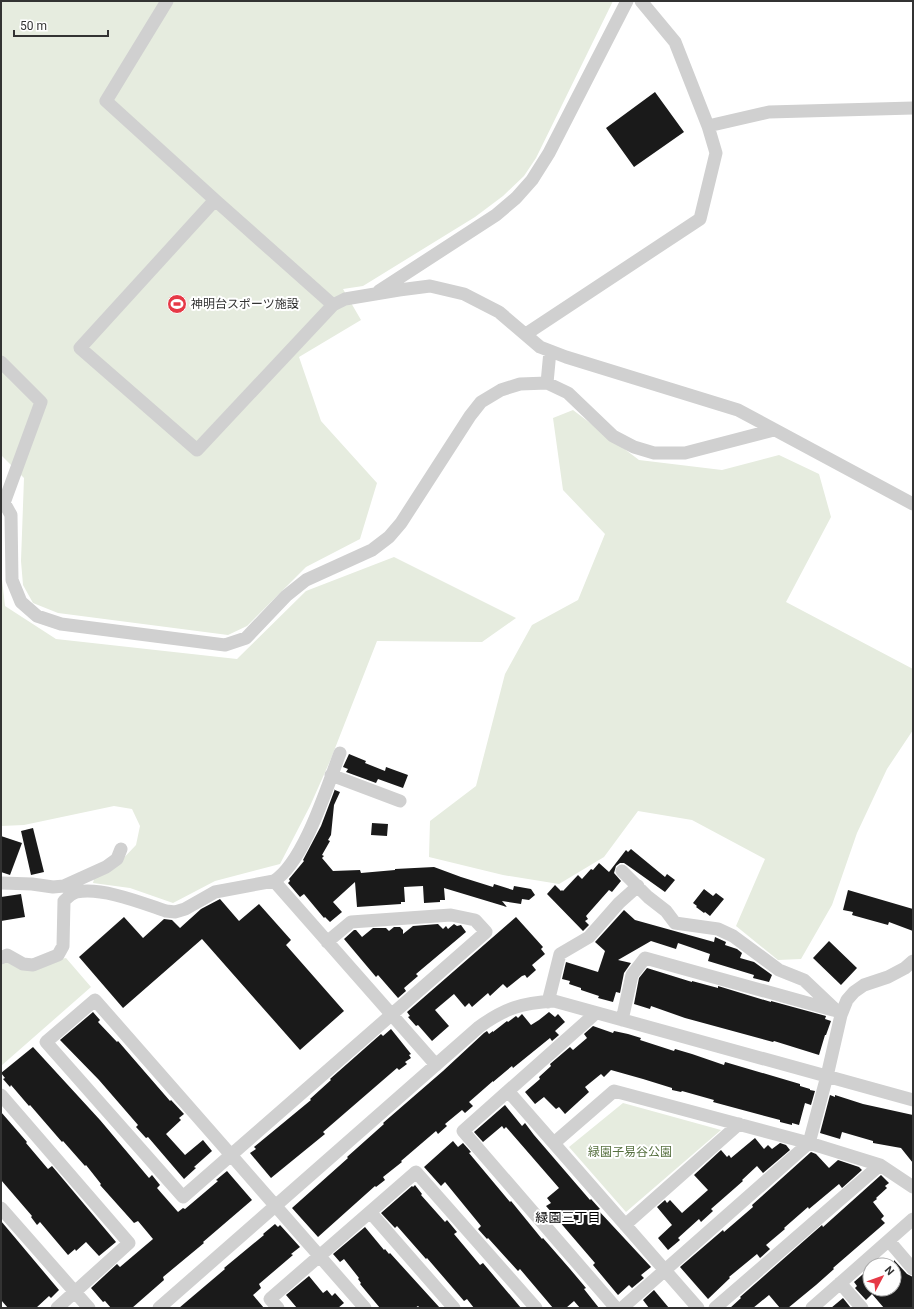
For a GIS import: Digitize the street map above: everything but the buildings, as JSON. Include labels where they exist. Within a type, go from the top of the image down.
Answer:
[{"type":"street","points":[[166,1],[106,101],[214,200],[333,305]]},
{"type":"street","points":[[373,294],[496,215],[516,198],[532,180],[549,152],[626,1]]},
{"type":"street","points":[[526,334],[700,219],[716,153],[708,126],[675,42],[641,1]]},
{"type":"street","points":[[708,126],[769,112],[913,108]]},
{"type":"street","points":[[214,200],[80,348],[197,450],[333,305],[345,299],[430,286],[464,294],[499,312],[540,347],[566,358],[738,410],[913,504]]},
{"type":"street","points":[[548,382],[550,351]]},
{"type":"street","points":[[1,362],[42,402],[2,500],[10,515],[12,580],[21,602],[37,616],[61,624],[225,645],[246,638],[286,596],[306,580],[372,550],[389,537],[402,524],[470,416],[481,402],[501,390],[520,384],[548,382],[568,393],[613,436],[634,448],[654,453],[685,453],[774,430]]},
{"type":"street","points":[[1,958],[7,955],[23,964],[32,965],[58,955],[63,946],[64,901],[70,895],[77,892],[104,892],[166,911],[175,912],[184,909],[215,892],[274,880],[281,876],[292,863],[314,821],[340,753]]},
{"type":"street","points":[[331,775],[400,801]]},
{"type":"street","points":[[1,883],[64,886],[106,867],[117,860],[121,849]]},
{"type":"street","points":[[622,871],[648,897],[666,911],[675,923],[718,929],[733,936],[779,970],[804,980],[838,1013]]},
{"type":"street","points":[[274,880],[436,1065]]},
{"type":"street","points":[[548,1002],[560,954],[589,937],[619,903],[638,886]]},
{"type":"street","points":[[327,942],[352,922],[451,915],[475,920],[486,932],[392,1015],[231,1155],[183,1197],[46,1042],[95,1000],[231,1155],[320,1256],[365,1308]]},
{"type":"street","points":[[622,1020],[632,975],[645,958],[838,1013]]},
{"type":"street","points":[[622,1308],[809,1143],[827,1076],[838,1013],[854,992],[864,985],[888,977],[905,968],[913,961]]},
{"type":"street","points":[[159,1308],[479,1027],[494,1016],[515,1007],[554,1001],[913,1100]]},
{"type":"street","points":[[596,1013],[463,1131],[616,1308]]},
{"type":"street","points":[[508,1091],[698,1308]]},
{"type":"street","points":[[554,1143],[614,1091],[809,1143],[880,1164],[913,1187]]},
{"type":"street","points":[[1,1095],[129,1243],[57,1308]]},
{"type":"street","points":[[625,1225],[739,1124]]},
{"type":"street","points":[[715,1308],[880,1164]]},
{"type":"street","points":[[278,1308],[270,1299],[416,1172],[536,1308]]},
{"type":"street","points":[[1,1208],[89,1308]]},
{"type":"street","points":[[370,1212],[454,1308]]},
{"type":"street","points":[[812,1308],[913,1219]]},
{"type":"street","points":[[889,1241],[913,1269]]},
{"type":"street","points":[[840,1283],[862,1308]]},
{"type":"green space","name":"神明台スポーツ施設","points":[[1,1],[613,1],[536,158],[524,176],[503,196],[475,217],[363,286],[343,289],[361,320],[299,357],[321,421],[377,483],[360,539],[306,567],[247,626],[228,635],[58,613],[33,603],[23,585],[21,561],[24,478],[1,455]]},
{"type":"green space","points":[[573,410],[639,460],[722,470],[779,455],[819,474],[831,517],[786,602],[913,669],[913,730],[887,769],[857,833],[832,905],[801,959],[778,960],[736,926],[765,859],[692,820],[638,811],[604,857],[559,884],[503,875],[429,857],[430,821],[476,786],[505,674],[532,625],[578,600],[605,534],[563,490],[553,418]]},
{"type":"green space","points":[[394,557],[516,618],[482,642],[377,641],[330,761],[310,806],[280,864],[215,881],[173,903],[130,888],[93,883],[94,879],[118,864],[136,845],[140,826],[132,809],[114,806],[24,825],[1,826],[1,570],[5,606],[56,639],[237,659],[306,591]]},
{"type":"green space","points":[[66,958],[91,987],[1,1066],[1,963]]},
{"type":"green space","name":"緑園子易谷公園","points":[[623,1103],[721,1130],[626,1212],[569,1147]]},
{"type":"place","name":"神明台スポーツ施設","points":[[177,304]]},
{"type":"district","name":"緑園三丁目","points":[[568,1217]]}]
